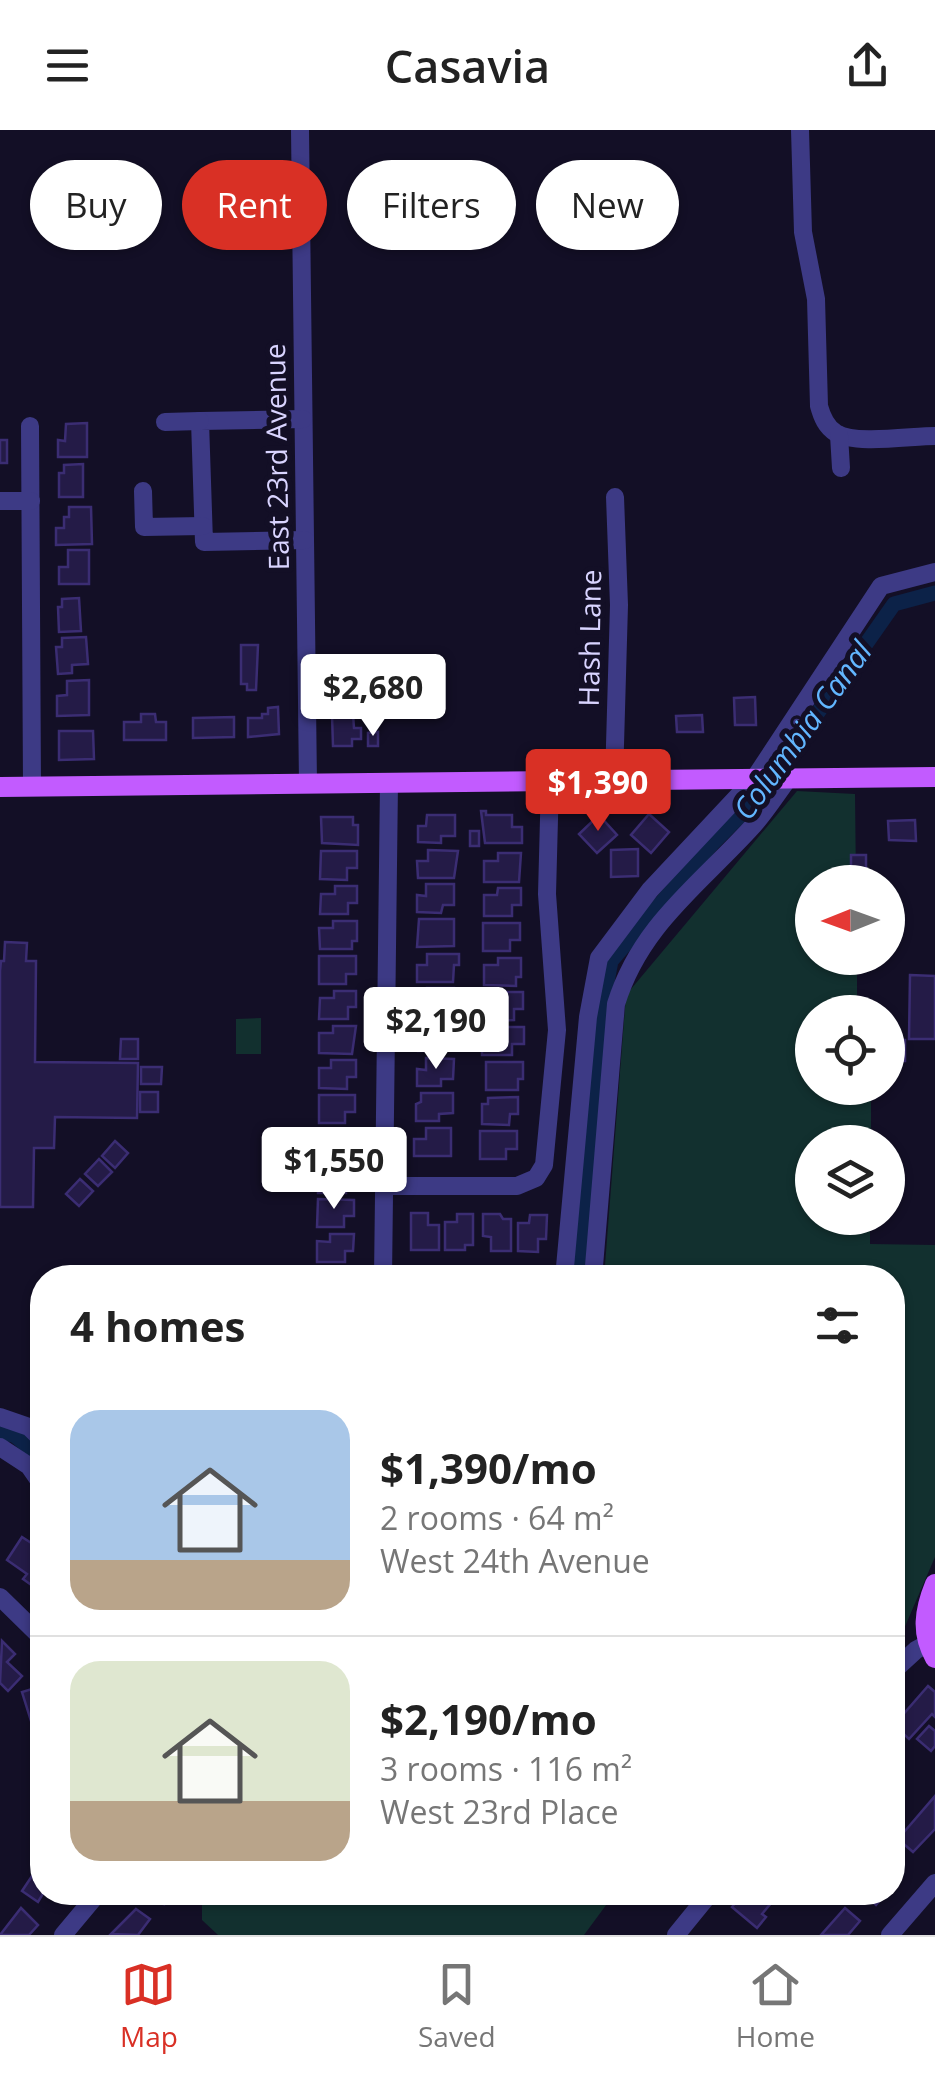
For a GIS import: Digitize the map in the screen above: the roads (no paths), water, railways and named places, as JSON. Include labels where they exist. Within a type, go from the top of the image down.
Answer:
[{"type":"main road","points":[[0,787],[935,776]]},
{"type":"main road","points":[[931,1651],[924,1625],[935,1584]]},
{"type":"street","name":"East 23rd Avenue","points":[[300,130],[308,784]]},
{"type":"street","points":[[800,130],[803,232],[816,299],[818,406],[835,432],[841,468]]},
{"type":"street","points":[[165,422],[303,420]]},
{"type":"street","points":[[200,421],[204,542],[305,540]]},
{"type":"street","points":[[30,426],[32,786]]},
{"type":"street","points":[[835,432],[850,438],[935,436]]},
{"type":"street","points":[[142,491],[144,527],[204,526]]},
{"type":"street","name":"Hash Lane","points":[[614,780],[620,606],[615,497]]},
{"type":"street","points":[[0,501],[32,501]]},
{"type":"street","points":[[594,1265],[616,1004],[626,970],[666,915],[754,826],[771,779],[881,586],[935,572]]},
{"type":"street","points":[[565,1265],[588,1018],[599,958],[650,890],[771,779]]},
{"type":"street","points":[[384,1186],[516,1186],[536,1178],[544,1164],[558,1005],[548,894],[550,781]]},
{"type":"street","points":[[383,1265],[389,783]]},
{"type":"street","points":[[549,1140],[577,1143]]},
{"type":"street","points":[[0,1417],[30,1428]]},
{"type":"street","points":[[0,1447],[30,1467]]},
{"type":"street","points":[[0,1597],[30,1626]]},
{"type":"street","points":[[905,1660],[916,1650],[931,1651]]},
{"type":"street","points":[[890,1935],[935,1882]]},
{"type":"street","points":[[63,1935],[88,1905]]},
{"type":"street","points":[[676,1935],[700,1905]]},
{"type":"waterway","name":"Columbia Canal","points":[[578,1265],[600,1018],[611,961],[712,844],[758,798],[894,604],[935,593]]},
{"type":"waterway","name":"Columbia Canal","points":[[0,1433],[14,1435],[30,1448]]}]
